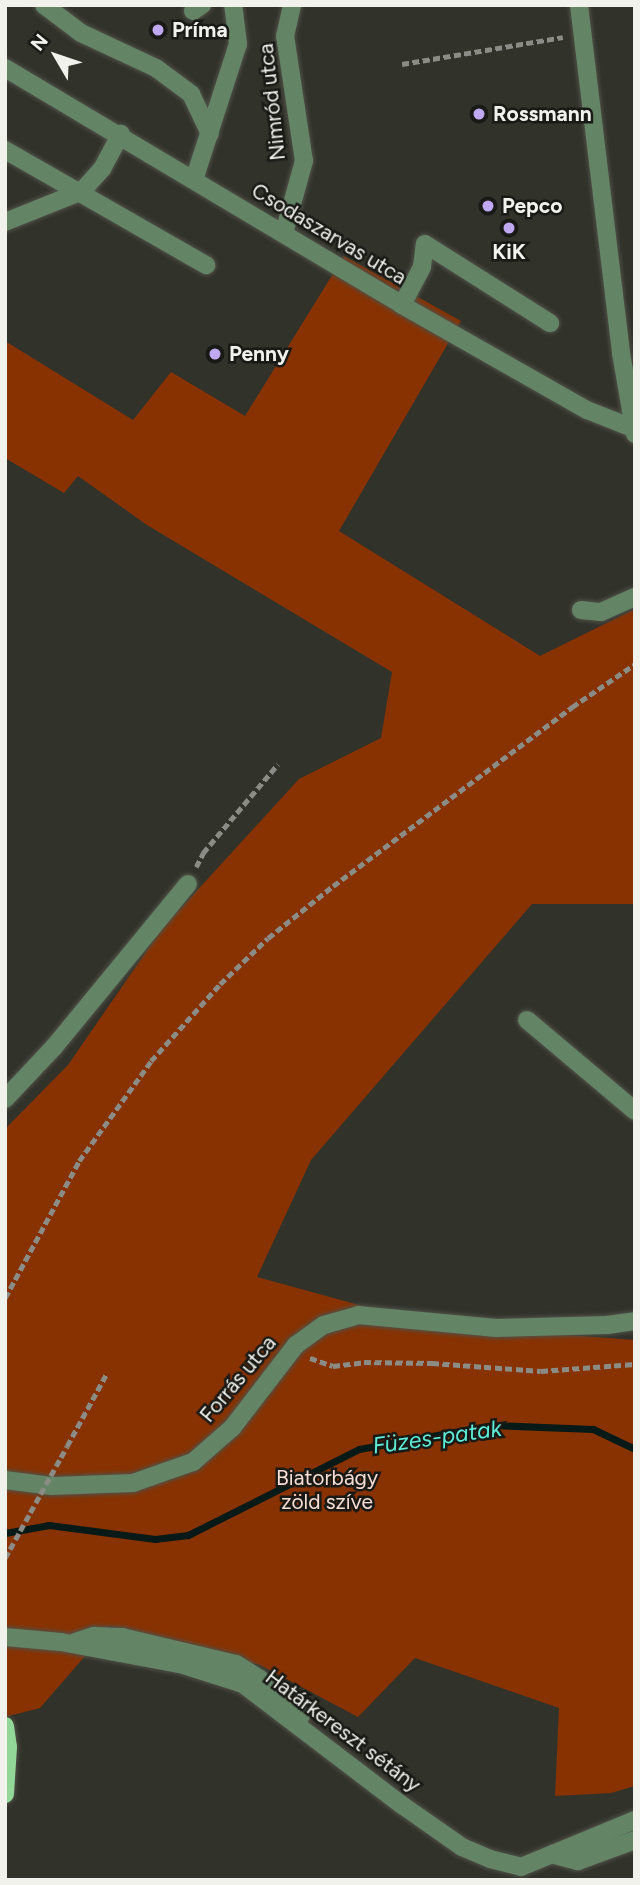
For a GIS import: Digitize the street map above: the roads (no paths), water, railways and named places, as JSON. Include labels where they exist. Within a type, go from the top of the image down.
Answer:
[{"type":"main road","points":[[5,1726],[8,1747],[5,1794]]},
{"type":"street","points":[[44,5],[81,33],[156,68],[191,94],[210,134]]},
{"type":"street","points":[[194,180],[238,44],[233,5]]},
{"type":"street","name":"Nimród utca","points":[[284,233],[304,161],[285,36],[292,5]]},
{"type":"street","points":[[579,5],[634,431]]},
{"type":"street","name":"Csodaszarvas utca","points":[[5,68],[121,134],[402,305],[587,410],[634,431]]},
{"type":"street","points":[[5,222],[82,191],[102,169],[121,134]]},
{"type":"street","points":[[5,150],[82,191],[206,265]]},
{"type":"street","points":[[402,305],[422,267],[425,244],[550,323]]},
{"type":"street","points":[[581,610],[601,612],[635,597]]},
{"type":"street","points":[[5,1099],[54,1047],[188,884]]},
{"type":"street","points":[[527,1020],[635,1111]]},
{"type":"street","name":"Forrás utca","points":[[5,1479],[52,1486],[133,1483],[194,1462],[232,1428],[296,1345],[324,1325],[358,1315],[496,1328],[607,1325],[635,1321]]},
{"type":"street","name":"Határkereszt sétány","points":[[5,1637],[68,1644],[180,1664],[243,1684],[462,1847],[519,1873],[555,1854],[635,1820]]},
{"type":"street","points":[[555,1854],[579,1861],[635,1840]]},
{"type":"waterway","name":"Füzes-patak","points":[[5,1533],[49,1525],[155,1539],[188,1535],[359,1449],[492,1425],[593,1429],[635,1449]]},
{"type":"place","name":"Príma","points":[[158,30]]},
{"type":"place","name":"Rossmann","points":[[479,114]]},
{"type":"place","name":"Pepco","points":[[488,206]]},
{"type":"place","name":"KiK","points":[[509,228]]},
{"type":"place","name":"Penny","points":[[215,354]]},
{"type":"park label","name":"Biatorbágy zöld szíve","points":[[327,1490]]}]
